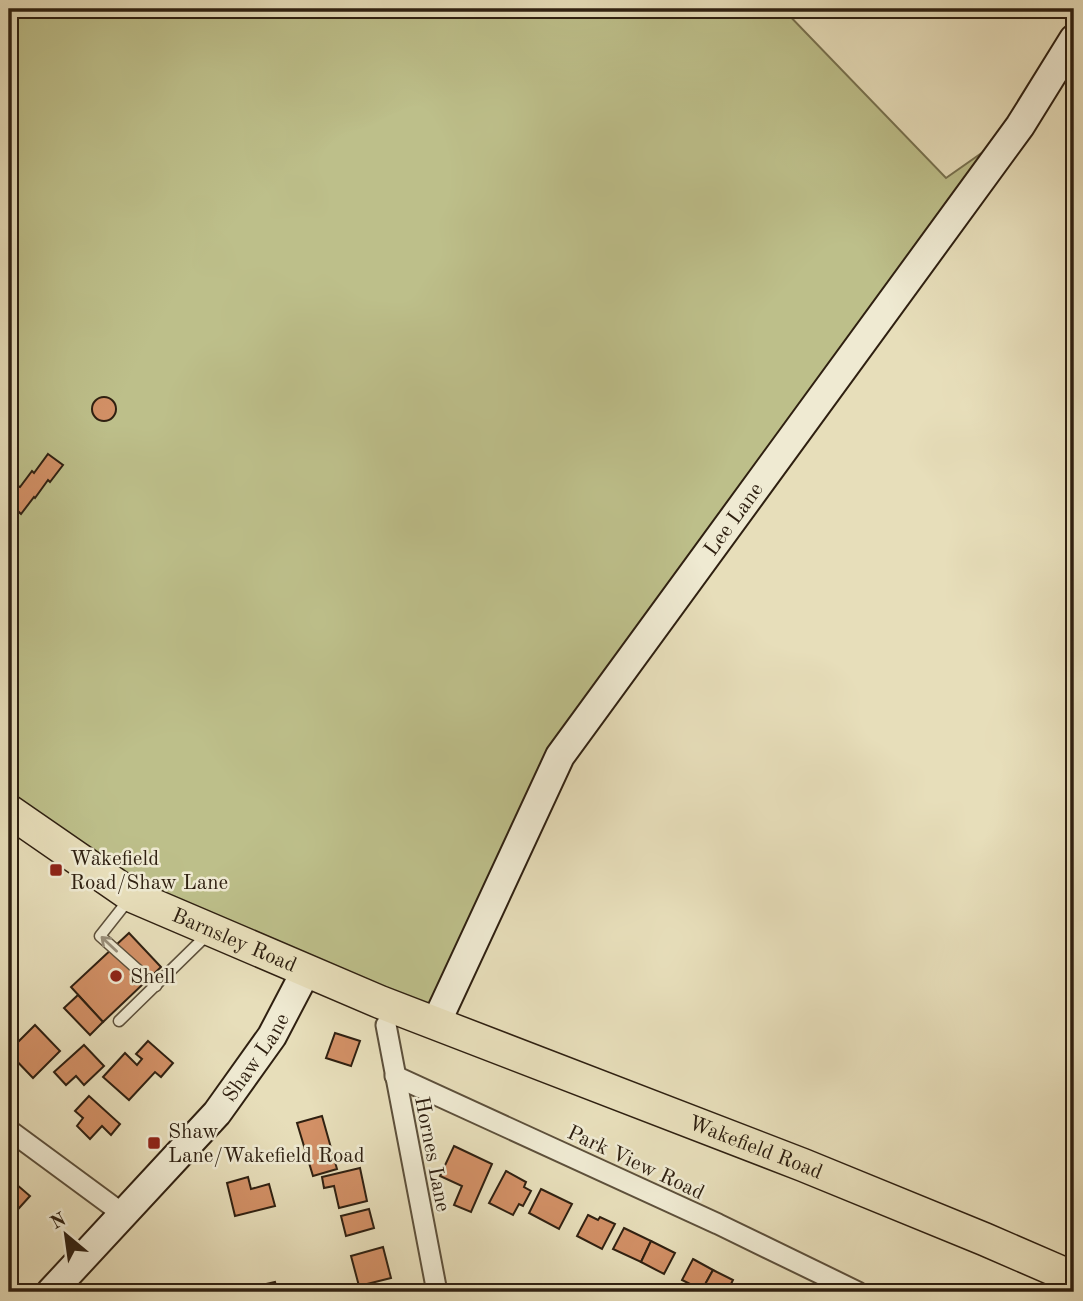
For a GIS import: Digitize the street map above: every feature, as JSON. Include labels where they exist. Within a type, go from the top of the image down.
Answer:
[{"type":"main road","name":"Lee Lane","points":[[436,1023],[561,756],[1020,126],[1074,39]]},
{"type":"main road","name":"Barnsley Road","points":[[9,811],[132,896],[380,1002],[436,1023]]},
{"type":"main road","name":"Shaw Lane","points":[[51,1292],[217,1113],[272,1036],[306,971]]},
{"type":"main road","name":"Wakefield Road","points":[[436,1023],[803,1165],[1074,1278]]},
{"type":"street","name":"Hornes Lane","points":[[386,1025],[437,1292]]},
{"type":"street","name":"Park View Road","points":[[395,1076],[718,1224],[858,1292]]},
{"type":"street","points":[[9,1130],[123,1214]]},
{"type":"lane","points":[[132,896],[100,936],[156,986]]},
{"type":"lane","points":[[119,1021],[212,930]]},
{"type":"green space","points":[[9,9],[783,9],[946,178],[1020,126],[560,756],[436,1023],[132,896],[9,811]]},
{"type":"building","points":[[104,397],[113,400],[116,409],[113,418],[104,421],[95,418],[92,409],[95,400]]},
{"type":"building","points":[[48,454],[63,465],[9,526],[9,498],[32,471],[34,473]]},
{"type":"building","points":[[129,933],[161,967],[103,1022],[71,987]]},
{"type":"building","points":[[78,995],[103,1022],[90,1035],[64,1008]]},
{"type":"building","points":[[35,1025],[60,1051],[33,1078],[9,1051]]},
{"type":"building","points":[[335,1033],[360,1041],[351,1066],[326,1058]]},
{"type":"building","points":[[148,1041],[173,1063],[161,1077],[155,1072],[129,1100],[103,1077],[125,1053],[137,1065],[142,1059],[136,1054]]},
{"type":"building","points":[[84,1045],[104,1066],[84,1085],[76,1076],[66,1085],[54,1072]]},
{"type":"building","points":[[89,1096],[120,1124],[111,1135],[102,1126],[90,1139],[77,1126],[83,1118],[75,1111]]},
{"type":"building","points":[[322,1116],[337,1169],[313,1176],[297,1123]]},
{"type":"building","points":[[454,1146],[492,1164],[471,1212],[454,1205],[462,1186],[440,1176]]},
{"type":"building","points":[[360,1168],[367,1201],[339,1208],[334,1186],[324,1188],[322,1177]]},
{"type":"building","points":[[506,1171],[526,1182],[524,1187],[531,1191],[523,1206],[519,1204],[513,1215],[489,1203]]},
{"type":"building","points":[[248,1177],[251,1189],[269,1184],[275,1206],[235,1216],[227,1183]]},
{"type":"building","points":[[9,1178],[30,1196],[11,1217],[9,1215]]},
{"type":"building","points":[[541,1189],[572,1204],[559,1229],[529,1213]]},
{"type":"building","points":[[369,1209],[374,1228],[346,1236],[341,1216]]},
{"type":"building","points":[[588,1215],[615,1224],[602,1249],[577,1236]]},
{"type":"building","points":[[624,1228],[651,1241],[641,1262],[613,1249]]},
{"type":"building","points":[[651,1241],[675,1253],[664,1274],[641,1262]]},
{"type":"building","points":[[383,1247],[391,1278],[359,1286],[351,1256]]},
{"type":"building","points":[[693,1259],[713,1270],[702,1290],[682,1280]]},
{"type":"building","points":[[713,1270],[733,1280],[727,1292],[702,1290]]},
{"type":"building","points":[[275,1282],[278,1292],[244,1292],[244,1289]]},
{"type":"place","name":"Wakefield Road/Shaw Lane","points":[[56,870]]},
{"type":"place","name":"Shell","points":[[116,976]]},
{"type":"place","name":"Shaw Lane/Wakefield Road","points":[[154,1143]]}]
